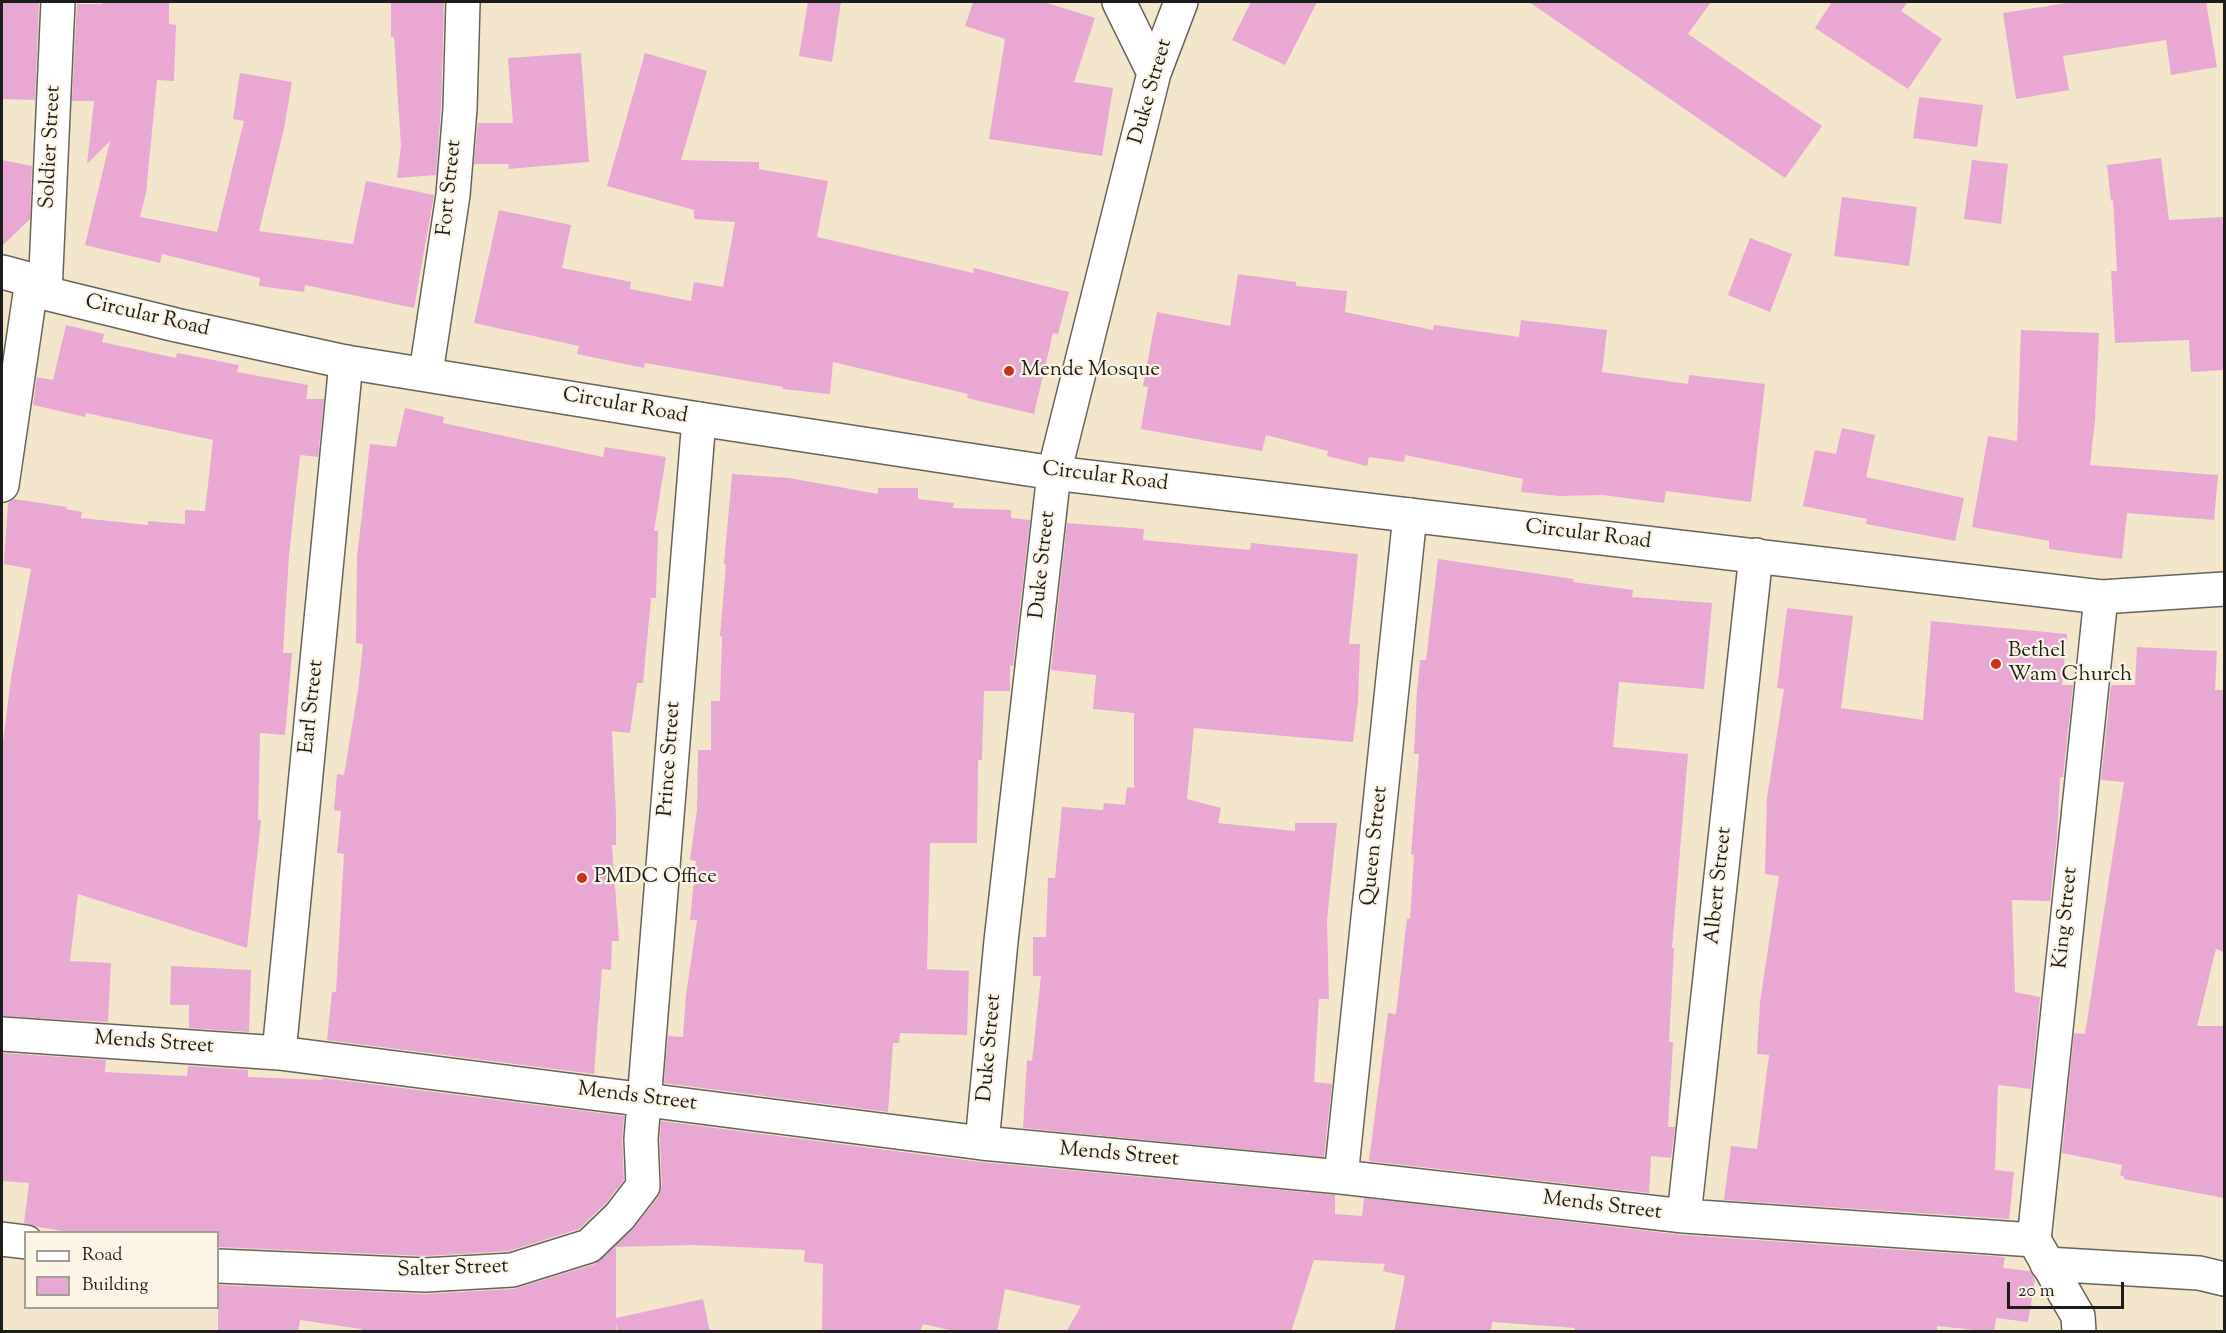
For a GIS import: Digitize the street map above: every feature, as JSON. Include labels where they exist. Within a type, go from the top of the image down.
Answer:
[{"type":"street","name":"Soldier Street","points":[[2,485],[58,2]]},
{"type":"street","name":"Fort Street","points":[[426,373],[453,195],[460,109],[462,2]]},
{"type":"street","points":[[1119,2],[1154,73]]},
{"type":"street","name":"Duke Street","points":[[982,1143],[1001,941],[1054,473],[1154,73],[1181,2]]},
{"type":"street","name":"Circular Road","points":[[26,282],[176,325],[346,362],[1054,473],[2101,597],[2224,589]]},
{"type":"street","name":"Earl Street","points":[[279,1053],[346,362]]},
{"type":"street","name":"Prince Street","points":[[645,1100],[699,419]]},
{"type":"street","name":"Queen Street","points":[[1341,1177],[1410,515]]},
{"type":"street","name":"Albert Street","points":[[1684,1216],[1756,555]]},
{"type":"street","name":"King Street","points":[[2040,1252],[2101,597]]},
{"type":"street","name":"Mends Street","points":[[2,1034],[279,1053],[982,1143],[1341,1177],[1684,1216],[2040,1252],[2199,1273],[2224,1279]]},
{"type":"street","name":"Salter Street","points":[[219,1266],[425,1275],[512,1270],[589,1246],[620,1216],[643,1186],[641,1139],[645,1100]]},
{"type":"street","points":[[2,1239],[24,1242]]},
{"type":"street","points":[[2040,1252],[2078,1316],[2079,1332]]},
{"type":"building","points":[[2,2],[39,3],[35,100],[2,99]]},
{"type":"building","points":[[102,2],[169,2],[169,24],[176,25],[174,81],[157,80],[146,193],[140,217],[217,232],[244,121],[233,119],[240,73],[292,82],[284,129],[259,231],[353,244],[366,181],[434,195],[414,308],[305,285],[304,292],[259,286],[260,278],[162,254],[160,263],[85,245],[110,141],[87,164],[94,101],[72,101],[77,4],[102,4]]},
{"type":"building","points":[[391,2],[444,2],[441,108],[436,175],[397,178],[401,146],[394,37],[391,37]]},
{"type":"building","points":[[808,2],[841,2],[832,62],[799,56]]},
{"type":"building","points":[[973,2],[1044,2],[1095,18],[1074,82],[1113,88],[1102,156],[989,139],[1005,39],[965,26]]},
{"type":"building","points":[[1251,2],[1317,2],[1285,65],[1232,40]]},
{"type":"building","points":[[1529,2],[1711,2],[1688,34],[1822,126],[1785,178]]},
{"type":"building","points":[[1832,2],[1908,2],[1901,11],[1942,39],[1908,89],[1815,28]]},
{"type":"building","points":[[2074,2],[2206,2],[2217,67],[2171,75],[2166,40],[2063,56],[2069,90],[2016,99],[2003,13]]},
{"type":"building","points":[[581,53],[589,162],[508,169],[509,164],[474,164],[478,123],[513,123],[508,58]]},
{"type":"building","points":[[645,53],[707,71],[681,160],[759,162],[759,169],[828,181],[817,237],[973,273],[974,268],[1069,292],[1058,334],[1053,333],[1034,414],[967,398],[968,394],[833,362],[830,394],[782,389],[783,387],[645,363],[644,368],[577,354],[579,346],[474,323],[499,210],[571,225],[562,268],[631,282],[630,289],[691,301],[694,282],[723,287],[735,222],[694,219],[694,210],[607,186]]},
{"type":"building","points":[[1919,97],[1983,105],[1977,147],[1913,138]]},
{"type":"building","points":[[2161,158],[2169,220],[2224,217],[2224,370],[2191,372],[2189,340],[2115,343],[2111,271],[2117,271],[2113,200],[2111,201],[2107,165]]},
{"type":"building","points":[[2,160],[32,166],[30,219],[2,246]]},
{"type":"building","points":[[1972,160],[2008,164],[2001,224],[1964,219]]},
{"type":"building","points":[[1842,197],[1917,207],[1909,266],[1834,256]]},
{"type":"building","points":[[1750,238],[1792,254],[1770,312],[1728,295]]},
{"type":"building","points":[[1238,274],[1296,282],[1296,286],[1347,291],[1345,312],[1433,330],[1434,325],[1519,337],[1521,320],[1607,330],[1602,372],[1688,384],[1689,375],[1765,384],[1751,502],[1666,491],[1664,503],[1603,495],[1559,496],[1521,492],[1523,479],[1405,455],[1404,462],[1369,457],[1367,466],[1327,456],[1328,451],[1266,435],[1262,451],[1141,429],[1148,387],[1143,386],[1157,312],[1230,326]]},
{"type":"building","points":[[66,325],[104,334],[102,342],[176,358],[177,353],[239,365],[237,372],[308,385],[306,399],[324,399],[318,457],[300,455],[289,555],[283,653],[292,653],[285,735],[260,733],[258,820],[261,820],[247,948],[78,894],[70,961],[111,963],[108,1022],[2,1016],[2,750],[11,678],[31,569],[4,564],[8,503],[14,499],[67,507],[66,509],[82,512],[81,518],[148,525],[148,521],[185,524],[185,510],[205,511],[213,440],[86,413],[85,417],[33,405],[37,377],[53,380]]},
{"type":"building","points":[[2021,330],[2099,333],[2095,420],[2090,465],[2218,475],[2214,520],[2127,513],[2122,559],[2049,549],[2049,541],[1972,527],[1988,436],[2017,441]]},
{"type":"building","points":[[405,408],[444,417],[443,423],[603,457],[605,447],[666,457],[654,531],[658,531],[656,598],[651,598],[643,683],[637,683],[630,733],[612,731],[616,845],[612,845],[619,941],[612,941],[611,970],[602,969],[594,1074],[327,1040],[332,992],[336,992],[344,854],[337,853],[341,811],[334,810],[337,774],[344,775],[363,644],[356,643],[357,557],[370,444],[396,447]]},
{"type":"building","points":[[1842,428],[1875,435],[1866,477],[1964,498],[1955,541],[1866,524],[1867,519],[1803,506],[1815,450],[1836,454]]},
{"type":"building","points":[[732,474],[789,478],[878,494],[878,488],[918,488],[918,499],[954,503],[953,508],[1011,510],[1011,518],[1030,520],[1013,666],[1010,665],[1010,691],[984,691],[982,760],[978,760],[977,843],[930,843],[927,969],[969,971],[967,1035],[900,1033],[899,1043],[893,1043],[888,1112],[664,1083],[668,1036],[683,1037],[686,995],[697,920],[690,920],[696,861],[690,860],[697,810],[698,750],[711,750],[711,701],[720,701],[722,637],[720,636]]},
{"type":"building","points":[[1067,523],[1144,529],[1143,540],[1250,550],[1251,543],[1358,554],[1349,644],[1360,644],[1358,702],[1353,742],[1194,728],[1187,799],[1221,808],[1218,823],[1295,831],[1295,823],[1337,823],[1327,920],[1329,999],[1319,999],[1314,1082],[1332,1084],[1324,1157],[1023,1128],[1027,1060],[1032,1061],[1041,976],[1033,976],[1033,937],[1046,937],[1048,878],[1055,878],[1062,807],[1103,810],[1104,803],[1125,805],[1127,787],[1134,788],[1134,713],[1093,709],[1096,675],[1051,670]]},
{"type":"building","points":[[1438,559],[1633,590],[1632,597],[1712,603],[1704,689],[1619,682],[1613,747],[1688,754],[1672,948],[1674,948],[1669,1042],[1673,1042],[1668,1127],[1675,1127],[1671,1158],[1651,1156],[1649,1193],[1369,1161],[1388,1013],[1396,1014],[1407,919],[1410,919],[1414,855],[1411,854],[1419,754],[1414,754],[1417,691],[1420,660],[1426,660]]},
{"type":"building","points":[[1787,608],[1853,616],[1841,708],[1923,720],[1931,621],[2067,634],[2062,685],[2073,685],[2063,777],[2060,777],[2050,901],[2012,900],[2015,992],[2040,997],[2031,1089],[1998,1085],[1995,1170],[2014,1172],[2009,1219],[1724,1200],[1731,1146],[1757,1149],[1769,1055],[1757,1054],[1760,1002],[1779,876],[1765,874],[1767,798],[1784,689],[1777,688]]},
{"type":"building","points":[[2137,647],[2217,651],[2215,690],[2224,690],[2224,952],[2216,949],[2197,1026],[2224,1026],[2224,1198],[2124,1179],[2120,1175],[2122,1165],[2062,1153],[2074,1033],[2085,1034],[2124,782],[2101,780],[2111,685],[2135,685]]},
{"type":"building","points":[[171,966],[251,970],[249,1032],[189,1028],[189,1005],[170,1005]]},
{"type":"building","points":[[2,1053],[106,1060],[105,1072],[187,1076],[188,1066],[248,1070],[248,1077],[322,1080],[323,1078],[624,1116],[622,1140],[624,1180],[606,1203],[579,1229],[509,1251],[425,1256],[219,1247],[219,1231],[63,1231],[24,1223],[29,1183],[2,1181]]},
{"type":"building","points":[[661,1121],[980,1162],[1335,1195],[1335,1214],[1362,1216],[1364,1198],[1682,1235],[2005,1257],[2003,1268],[2030,1271],[2035,1279],[2028,1322],[1996,1318],[1994,1332],[1937,1326],[1937,1332],[1574,1332],[1575,1328],[1492,1322],[1491,1332],[1394,1332],[1405,1276],[1383,1271],[1385,1264],[1314,1260],[1291,1332],[1066,1332],[1081,1306],[1005,1289],[997,1332],[958,1332],[923,1324],[920,1332],[822,1332],[823,1264],[804,1262],[805,1250],[692,1245],[616,1247],[616,1318],[703,1299],[710,1332],[617,1332],[616,1322],[616,1332],[361,1332],[361,1329],[300,1320],[298,1332],[218,1332],[219,1285],[426,1294],[513,1289],[595,1264],[633,1229],[658,1197],[662,1185]]},
{"type":"place","name":"Mende Mosque","points":[[1009,371]]},
{"type":"place","name":"Bethel Wam Church","points":[[1996,664]]},
{"type":"place","name":"PMDC Office","points":[[582,878]]}]
